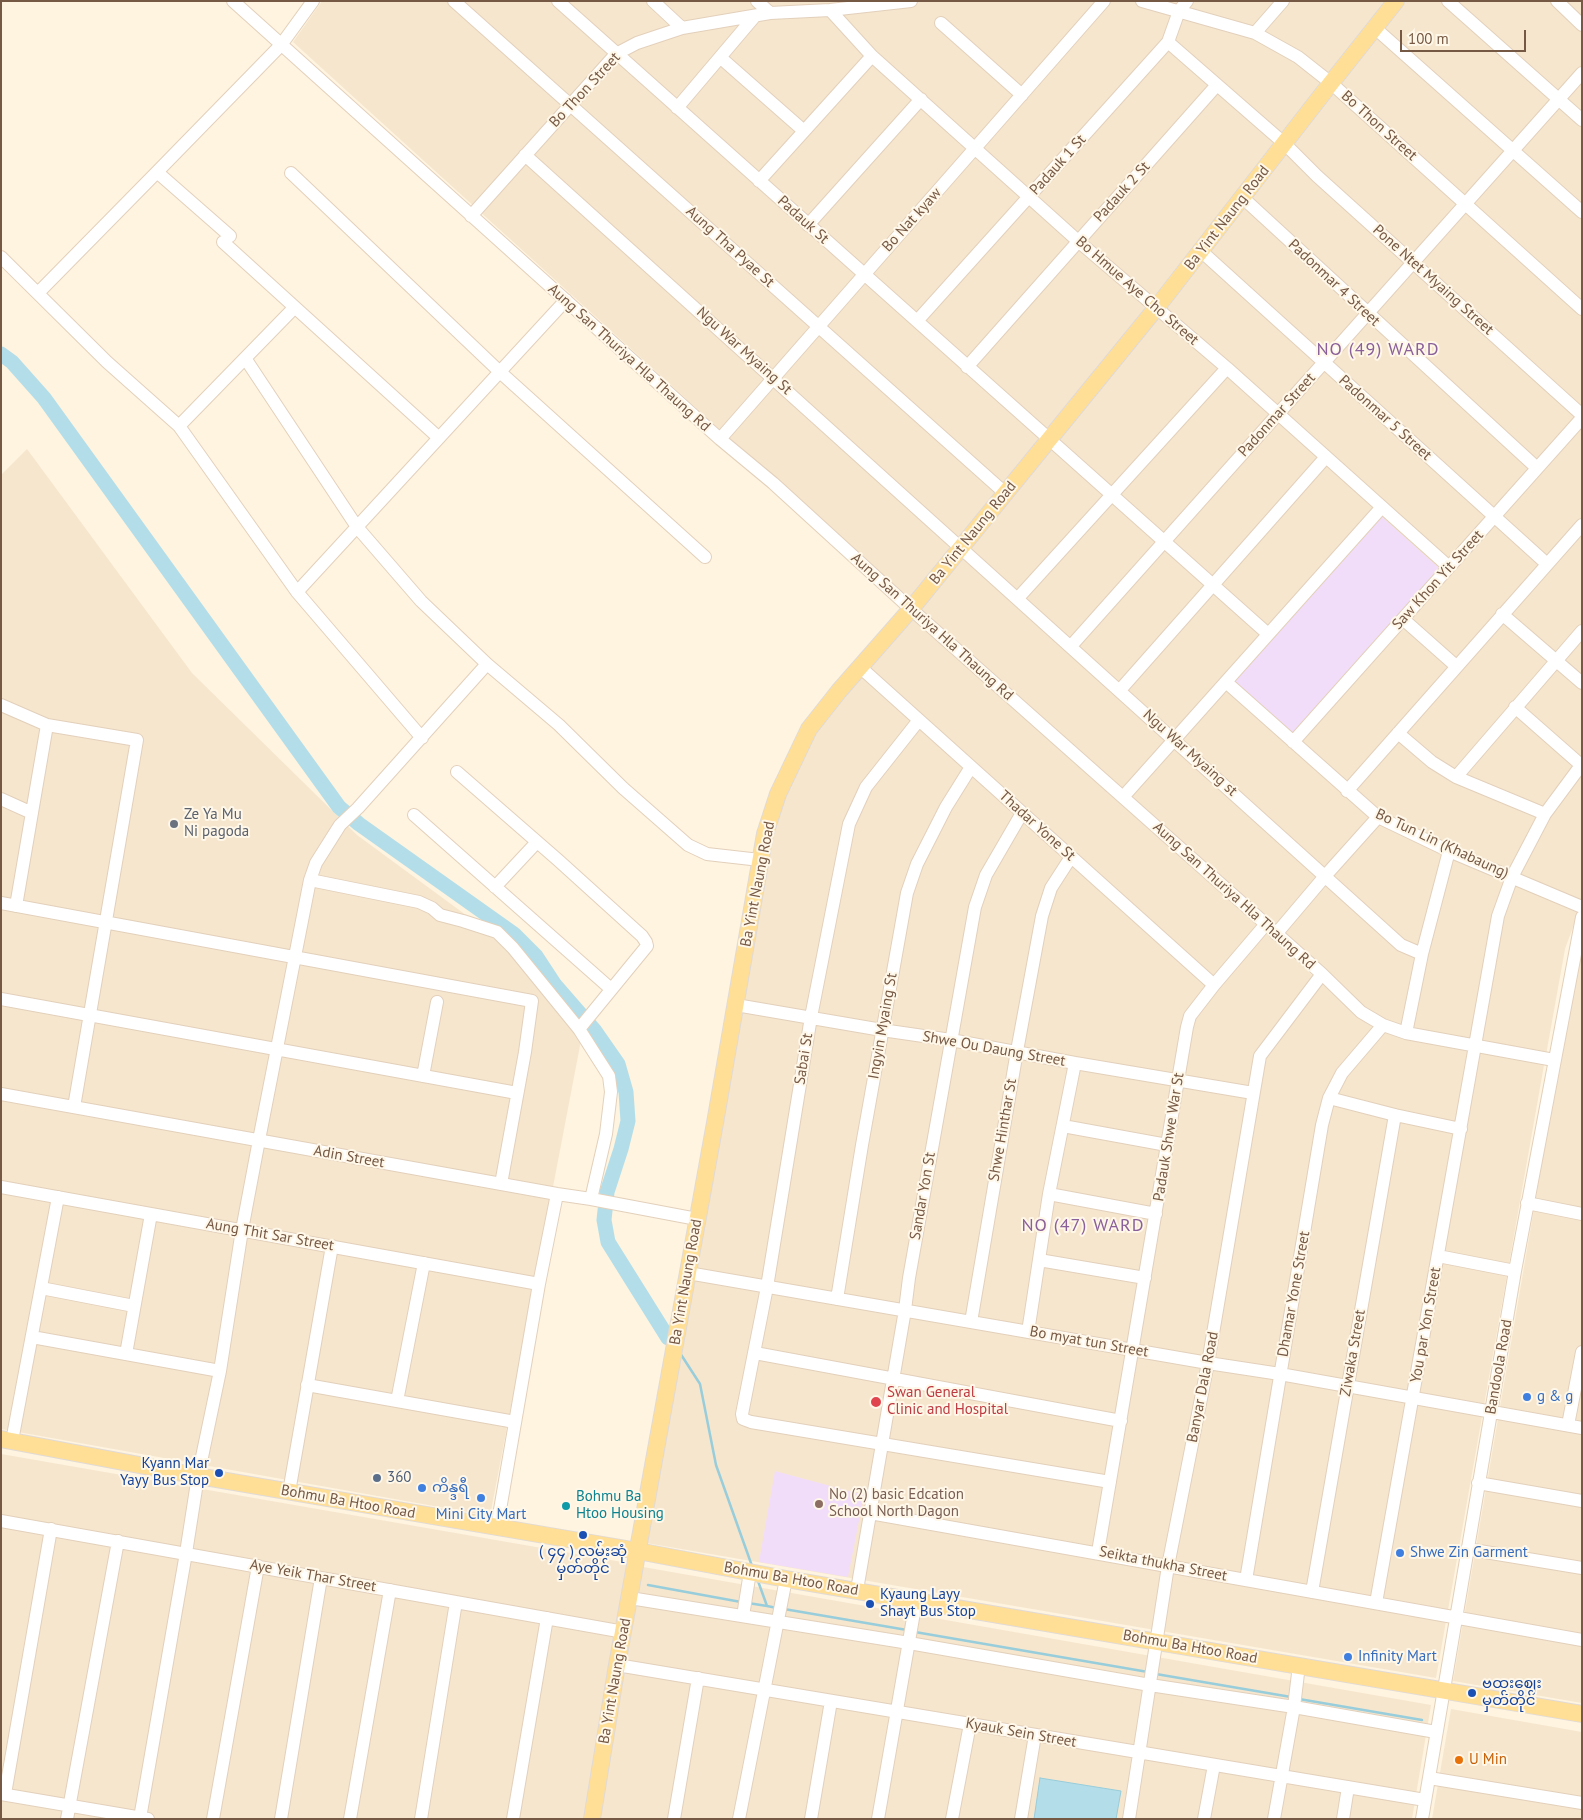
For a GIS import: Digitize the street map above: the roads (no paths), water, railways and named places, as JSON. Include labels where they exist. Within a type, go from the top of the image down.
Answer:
[{"type":"main road","name":"Ba Yint Naung Road","points":[[592,1819],[617,1665],[698,1219],[760,860],[765,834],[778,794],[809,729],[911,609],[1157,307],[1396,1]]},
{"type":"main road","name":"Bohmu Ba Htoo Road","points":[[7,1440],[288,1492],[638,1551],[785,1586],[857,1590],[1582,1714]]},
{"type":"street","name":"Aung San Thuriya Hla Thaung Rd","points":[[233,1],[720,439],[773,483],[911,609],[1322,974],[1361,1012],[1383,1025],[1406,1033],[1554,1060]]},
{"type":"street","points":[[38,293],[281,45],[313,1]]},
{"type":"street","name":"Aung Tha Pyae St","points":[[454,1],[1005,493]]},
{"type":"street","name":"Padauk St","points":[[558,1],[1268,634]]},
{"type":"street","points":[[653,1],[682,28]]},
{"type":"street","points":[[757,1],[770,13]]},
{"type":"street","name":"Bo Thon Street","points":[[471,216],[616,54],[637,43],[682,28],[770,13],[830,10],[912,1]]},
{"type":"street","name":"Bo Nat kyaw","points":[[720,439],[1104,1]]},
{"type":"street","name":"Bo Thon Street","points":[[1142,1],[1183,6],[1255,33],[1298,58],[1331,83],[1582,309]]},
{"type":"street","points":[[1255,33],[1283,1]]},
{"type":"street","points":[[1448,1],[1582,120]]},
{"type":"street","points":[[1557,1],[1582,25]]},
{"type":"street","name":"Padauk 1 St","points":[[916,321],[1168,42],[1183,6]]},
{"type":"street","name":"Bo Hmue Aye Cho Street","points":[[830,10],[872,56],[1078,241],[1227,368],[1449,567]]},
{"type":"street","points":[[677,108],[755,16]]},
{"type":"street","points":[[941,23],[1022,95]]},
{"type":"street","points":[[1375,28],[1582,212]]},
{"type":"street","name":"Pone Ntet Myaing Street","points":[[1168,42],[1216,86],[1285,144],[1317,176],[1582,417]]},
{"type":"street","points":[[759,181],[872,56]]},
{"type":"street","points":[[720,58],[804,131]]},
{"type":"street","name":"Padonmar Street","points":[[1071,646],[1582,73]]},
{"type":"street","name":"Padauk 2 St","points":[[967,366],[1216,86]]},
{"type":"street","points":[[808,225],[921,99]]},
{"type":"street","name":"Ngu War Myaing St","points":[[525,155],[962,547]]},
{"type":"street","points":[[158,172],[294,308],[439,438]]},
{"type":"street","points":[[291,173],[500,372],[705,557]]},
{"type":"street","name":"Padonmar 4 Street","points":[[1243,198],[1367,314],[1537,468]]},
{"type":"street","name":"Padonmar 5 Street","points":[[1201,251],[1547,564]]},
{"type":"street","points":[[1,258],[107,362],[180,426],[297,592],[422,738]]},
{"type":"street","points":[[297,592],[566,300]]},
{"type":"street","points":[[180,426],[294,308]]},
{"type":"street","points":[[245,358],[357,527],[421,602],[487,664],[559,725],[623,788],[688,845],[707,854],[760,860]]},
{"type":"street","points":[[1018,598],[1227,368]]},
{"type":"street","name":"Saw Khon Yit Street","points":[[1293,742],[1582,417]]},
{"type":"street","points":[[1120,690],[1326,457]]},
{"type":"street","points":[[1123,797],[1382,507]]},
{"type":"street","points":[[1347,790],[1582,525]]},
{"type":"street","name":"Ngu War Myaing st","points":[[962,547],[1401,945],[1422,954]]},
{"type":"street","points":[[1502,614],[1582,683]]},
{"type":"street","points":[[1403,619],[1456,666]]},
{"type":"street","points":[[1456,777],[1582,631]]},
{"type":"street","points":[[51,1530],[3,1794],[144,1818],[198,1476],[220,1372],[242,1230],[310,880],[316,863],[340,825],[422,738],[487,664]]},
{"type":"street","name":"Thadar Yone St","points":[[860,667],[1214,985]]},
{"type":"street","name":"Bo Tun Lin (Khabaung)","points":[[1226,682],[1378,817],[1449,850],[1582,907]]},
{"type":"street","points":[[1,705],[47,725],[136,740],[74,1107]]},
{"type":"street","points":[[1515,707],[1581,764]]},
{"type":"street","name":"Sabai St","points":[[882,1444],[751,1422],[743,1419],[742,1414],[767,1287],[811,1018],[850,824],[866,787],[919,720]]},
{"type":"street","points":[[16,906],[47,725]]},
{"type":"street","points":[[1398,733],[1432,762],[1456,777],[1545,814]]},
{"type":"street","name":"You par Yon Street","points":[[1376,1603],[1498,916],[1512,877],[1545,814],[1581,764]]},
{"type":"street","name":"Ingyin Myaing St","points":[[837,1299],[907,893],[917,864],[946,807],[971,767]]},
{"type":"street","points":[[457,772],[642,936],[646,942],[648,946],[585,1021]]},
{"type":"street","points":[[1,799],[32,813]]},
{"type":"street","name":"Sandar Yon St","points":[[857,1590],[909,1278],[975,907],[986,875],[1022,813]]},
{"type":"street","points":[[414,815],[611,989]]},
{"type":"street","points":[[1276,934],[1378,817]]},
{"type":"street","points":[[495,887],[537,842]]},
{"type":"street","points":[[1406,1033],[1422,954],[1449,850]]},
{"type":"street","name":"Shwe Hinthar St","points":[[971,1322],[1042,916],[1051,888],[1071,857]]},
{"type":"street","points":[[310,880],[419,902],[432,908],[440,915],[463,920],[497,932],[585,1021],[609,1076],[611,1092],[596,1200]]},
{"type":"street","points":[[1,903],[106,924],[532,1001],[525,1052],[501,1184]]},
{"type":"street","name":"Bandoola Road","points":[[1422,1819],[1527,1203],[1582,917]]},
{"type":"street","name":"Padauk Shwe War St","points":[[1098,1552],[1187,1027],[1190,1016],[1266,924]]},
{"type":"street","name":"Banyar Dala Road","points":[[1129,1819],[1168,1566],[1208,1363],[1260,1056],[1322,974]]},
{"type":"street","points":[[1,999],[517,1093]]},
{"type":"street","points":[[423,1076],[437,1002]]},
{"type":"street","name":"Shwe Ou Daung Street","points":[[736,1005],[1017,1051],[1075,1063],[1253,1093]]},
{"type":"street","name":"Dhamar Yone Street","points":[[1246,1580],[1322,1125],[1329,1098],[1342,1073],[1383,1025]]},
{"type":"street","points":[[1028,1332],[1049,1194],[1075,1063]]},
{"type":"street","name":"Adin Street","points":[[1,1094],[698,1219]]},
{"type":"street","points":[[1329,1098],[1461,1129]]},
{"type":"street","name":"Ziwaka Street","points":[[1312,1592],[1395,1115]]},
{"type":"street","points":[[1063,1126],[1167,1145]]},
{"type":"street","name":"Aung Thit Sar Street","points":[[1,1187],[539,1284]]},
{"type":"street","points":[[497,1527],[539,1284],[557,1194]]},
{"type":"street","points":[[1049,1194],[1156,1214]]},
{"type":"street","points":[[7,1440],[32,1337],[58,1197]]},
{"type":"street","points":[[1527,1203],[1582,1214]]},
{"type":"street","points":[[126,1354],[151,1214]]},
{"type":"street","points":[[288,1492],[332,1246]]},
{"type":"street","points":[[1438,1256],[1515,1271]]},
{"type":"street","points":[[1039,1260],[1145,1278]]},
{"type":"street","points":[[396,1401],[424,1263]]},
{"type":"street","name":"Bo myat tun Street","points":[[688,1273],[1280,1374],[1582,1428]]},
{"type":"street","points":[[42,1288],[134,1306]]},
{"type":"street","points":[[32,1337],[220,1372]]},
{"type":"street","points":[[755,1353],[1120,1421]]},
{"type":"street","points":[[1568,1426],[1581,1355]]},
{"type":"street","points":[[307,1384],[515,1422]]},
{"type":"street","points":[[882,1444],[1110,1482]]},
{"type":"street","points":[[1478,1484],[1582,1501]]},
{"type":"street","name":"Seikta thukha Street","points":[[870,1513],[1098,1552],[1582,1640]]},
{"type":"street","name":"Aye Yeik Thar Street","points":[[1,1520],[624,1632]]},
{"type":"street","points":[[67,1819],[118,1542]]},
{"type":"street","points":[[1467,1549],[1582,1568]]},
{"type":"street","points":[[213,1819],[258,1566]]},
{"type":"street","points":[[281,1819],[321,1578]]},
{"type":"street","points":[[743,1613],[749,1578]]},
{"type":"street","points":[[739,1819],[766,1690],[785,1586]]},
{"type":"street","points":[[350,1819],[390,1590]]},
{"type":"street","points":[[630,1598],[778,1617],[909,1643],[1150,1685],[1294,1705],[1436,1732]]},
{"type":"street","points":[[878,1819],[916,1601]]},
{"type":"street","points":[[421,1819],[456,1602]]},
{"type":"street","points":[[513,1819],[547,1618]]},
{"type":"street","name":"Kyauk Sein Street","points":[[617,1665],[1425,1800]]},
{"type":"street","points":[[1274,1819],[1299,1666]]},
{"type":"street","points":[[674,1819],[698,1678]]},
{"type":"street","points":[[811,1819],[831,1701]]},
{"type":"street","points":[[952,1819],[970,1724]]},
{"type":"street","points":[[1021,1819],[1035,1735]]},
{"type":"street","points":[[1204,1819],[1214,1765]]},
{"type":"street","points":[[1429,1778],[1582,1803]]},
{"type":"street","points":[[1343,1819],[1348,1787]]},
{"type":"water","points":[[1040,1778],[1121,1791],[1116,1819],[1034,1819]]},
{"type":"waterway","points":[[1,354],[12,362],[44,398],[339,807],[359,824],[514,934],[536,956],[555,985],[595,1031],[618,1064],[626,1092],[628,1121],[607,1192],[604,1220],[608,1242],[668,1338]]},
{"type":"waterway","points":[[680,1353],[700,1384],[716,1465],[752,1566]]},
{"type":"waterway","points":[[758,1581],[767,1606],[777,1608]]},
{"type":"waterway","points":[[648,1585],[741,1602]]},
{"type":"waterway","points":[[748,1603],[767,1606]]},
{"type":"waterway","points":[[784,1609],[907,1630]]},
{"type":"waterway","points":[[915,1632],[1148,1672]]},
{"type":"waterway","points":[[1156,1674],[1291,1697]]},
{"type":"waterway","points":[[1299,1699],[1422,1720]]},
{"type":"place","name":"Ze Ya Mu Ni pagoda","points":[[174,824]]},
{"type":"place","name":"g & g","points":[[1527,1397]]},
{"type":"place","name":"Swan General Clinic and Hospital","points":[[876,1402]]},
{"type":"place","name":"Kyann Mar Yayy Bus Stop","points":[[219,1473]]},
{"type":"place","name":"360","points":[[377,1478]]},
{"type":"place","name":"ကိန္ဒရီ","points":[[422,1488]]},
{"type":"place","name":"Mini City Mart","points":[[481,1498]]},
{"type":"place","name":"No (2) basic Edcation School North Dagon","points":[[819,1504]]},
{"type":"place","name":"Bohmu Ba Htoo Housing","points":[[566,1506]]},
{"type":"place","name":"( ၄၄ ) လမ်းဆုံ မှတ်တိုင်","points":[[583,1535]]},
{"type":"place","name":"Shwe Zin Garment","points":[[1400,1553]]},
{"type":"place","name":"Kyaung Layy Shayt Bus Stop","points":[[870,1604]]},
{"type":"place","name":"Infinity Mart","points":[[1348,1657]]},
{"type":"place","name":"ဗထူးဈေး မှတ်တိုင်","points":[[1472,1693]]},
{"type":"place","name":"U Min","points":[[1459,1760]]},
{"type":"district","name":"NO (49) WARD","points":[[1378,350]]},
{"type":"district","name":"NO (47) WARD","points":[[1083,1226]]}]
